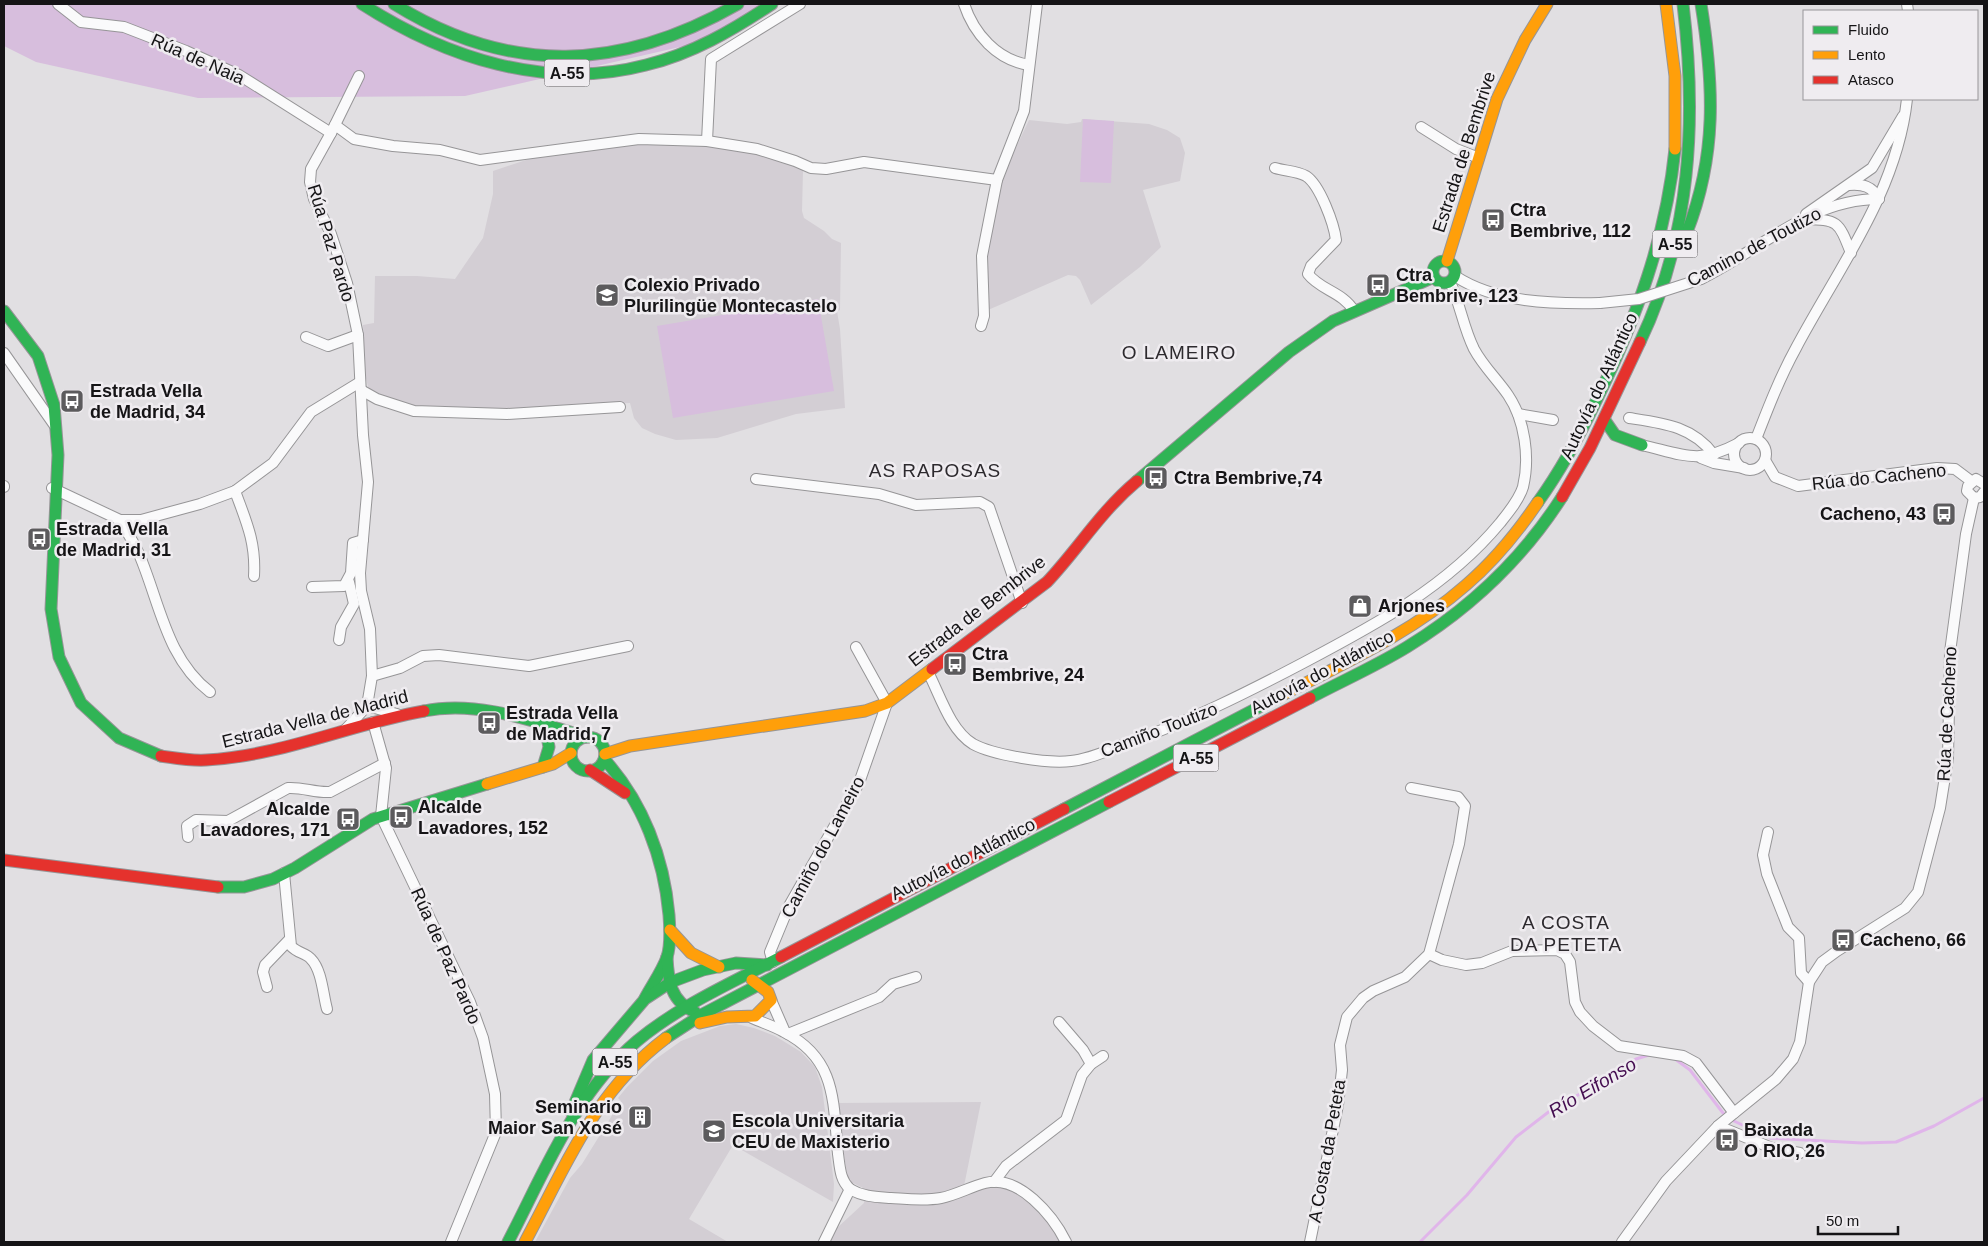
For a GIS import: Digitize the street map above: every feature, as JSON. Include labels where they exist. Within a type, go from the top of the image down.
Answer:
[{"type":"main road","name":"A-55","points":[[362,4],[408,33],[471,59],[508,68],[557,73],[611,72],[685,53],[741,25],[772,4]]},
{"type":"main road","name":"A-55","points":[[394,4],[443,32],[477,44],[509,52],[558,56],[604,55],[640,48],[675,36],[738,4]]},
{"type":"main road","name":"Estrada de Bembrive","points":[[1447,261],[1503,84],[1525,40],[1547,4]]},
{"type":"main road","name":"Autovía do Atlántico","points":[[746,975],[1350,660],[1442,604],[1466,585],[1506,545],[1539,505],[1568,457],[1590,414],[1628,336],[1659,245],[1669,195],[1675,148],[1676,107],[1673,45],[1666,4]]},
{"type":"main road","name":"Autovía do Atlántico","points":[[759,985],[1407,647],[1464,606],[1519,554],[1552,513],[1581,466],[1658,303],[1674,248],[1686,191],[1693,110],[1689,43],[1683,4]]},
{"type":"main road","points":[[1674,248],[1687,232],[1695,214],[1709,146],[1712,87],[1701,4]]},
{"type":"main road","points":[[1447,261],[1454,267],[1452,279],[1439,282],[1434,278],[1433,270],[1436,263],[1447,261]]},
{"type":"main road","name":"Estrada de Bembrive","points":[[623,748],[865,712],[887,703],[1022,602],[1062,566],[1096,520],[1128,488],[1289,352],[1311,335],[1354,311],[1434,278]]},
{"type":"main road","name":"Estrada Vella de Madrid","points":[[4,311],[20,329],[43,367],[54,406],[55,427],[52,488],[44,600],[46,628],[54,657],[70,689],[97,720],[114,733],[143,750],[169,758],[199,762],[238,759],[373,722],[434,708],[480,708],[505,713],[542,728],[623,748]]},
{"type":"main road","points":[[1604,419],[1615,435],[1642,445]]},
{"type":"main road","points":[[542,728],[549,747],[548,765]]},
{"type":"main road","name":"Estrada Vella de Madrid","points":[[542,728],[571,751]]},
{"type":"main road","points":[[4,860],[226,888],[253,885],[284,874],[356,828],[381,816],[548,765],[571,751],[577,742],[592,739],[602,744],[604,756],[647,824],[656,844],[667,892],[670,930],[667,957],[669,983],[677,1002],[685,1009],[703,1014],[752,1018],[763,1011],[771,1000],[768,992],[746,975],[694,957],[681,946],[670,930]]},
{"type":"main road","points":[[590,770],[598,767],[604,756],[623,748]]},
{"type":"main road","points":[[614,770],[623,748]]},
{"type":"main road","points":[[571,751],[576,765]]},
{"type":"main road","points":[[548,765],[576,765],[590,770],[628,795]]},
{"type":"main road","points":[[565,1134],[580,1084],[598,1053],[631,1018],[667,957]]},
{"type":"main road","points":[[643,1000],[690,972],[753,962],[770,963]]},
{"type":"main road","name":"A-55","points":[[508,1242],[565,1134],[602,1077],[619,1058],[649,1032],[685,1009],[746,975]]},
{"type":"main road","name":"A-55","points":[[525,1242],[578,1141],[603,1101],[628,1070],[675,1031],[759,985]]},
{"type":"main road","points":[[675,1031],[728,1016]]},
{"type":"street","name":"Rúa de Naia","points":[[58,4],[81,22],[124,26],[239,75],[354,139],[393,146],[440,150],[480,160],[639,139],[707,141],[757,150],[795,161],[811,168],[826,169],[864,162],[996,180]]},
{"type":"street","points":[[707,141],[711,59],[800,4]]},
{"type":"street","points":[[964,4],[971,22],[988,44],[1017,64],[1029,66]]},
{"type":"street","points":[[980,326],[984,316],[982,256],[996,180],[1024,111],[1037,4]]},
{"type":"street","name":"Rúa Paz Pardo","points":[[345,730],[366,706],[372,676],[370,629],[361,591],[360,573],[368,482],[358,335],[347,283],[331,234],[314,199],[310,182],[311,169],[333,129],[358,76]]},
{"type":"street","points":[[1756,439],[1770,401],[1796,348],[1879,199],[1893,165],[1907,100]]},
{"type":"street","points":[[1800,219],[1812,207],[1872,168],[1906,111]]},
{"type":"street","points":[[1421,127],[1456,149],[1479,158]]},
{"type":"street","points":[[1275,168],[1306,176],[1327,208],[1336,240],[1308,270],[1308,274],[1313,281],[1342,296],[1354,311]]},
{"type":"street","points":[[1848,185],[1867,186],[1875,191],[1879,199]]},
{"type":"street","name":"Camino de Toutizo","points":[[1452,279],[1473,288],[1509,297],[1571,304],[1639,299],[1701,279],[1732,264],[1800,219],[1850,201],[1879,199]]},
{"type":"street","points":[[1800,219],[1829,220],[1839,225],[1851,252]]},
{"type":"street","name":"Camiño Toutizo","points":[[928,672],[955,726],[964,738],[975,745],[1050,762],[1086,758],[1168,729],[1214,709],[1336,646],[1398,611],[1435,586],[1461,564],[1508,514],[1522,489],[1525,452],[1518,414],[1508,396],[1475,350],[1452,279]]},
{"type":"street","points":[[306,337],[328,346],[358,335]]},
{"type":"street","points":[[4,353],[55,427]]},
{"type":"street","points":[[52,488],[120,520],[141,520],[200,504],[235,491],[273,463],[312,412],[360,386],[376,399],[414,411],[507,414],[620,407]]},
{"type":"street","points":[[1518,414],[1553,420]]},
{"type":"street","points":[[1629,418],[1670,424],[1688,431],[1705,444],[1714,455]]},
{"type":"street","points":[[1642,445],[1700,457],[1714,464],[1744,468],[1758,468],[1765,460],[1765,448],[1756,439],[1747,438],[1714,455],[1700,457]]},
{"type":"street","points":[[1739,443],[1735,456],[1744,468]]},
{"type":"street","name":"Rúa do Cacheno","points":[[1765,460],[1775,477],[1798,486],[1937,468],[1955,469],[1971,481],[1981,480],[1984,484]]},
{"type":"street","points":[[756,479],[879,494],[916,505],[980,502],[988,507],[1022,602]]},
{"type":"street","points":[[1971,481],[1967,491],[1974,498],[1980,497],[1984,492]]},
{"type":"street","points":[[235,491],[252,537],[255,554],[254,576]]},
{"type":"street","name":"Rúa de Cacheno","points":[[1622,1242],[1666,1181],[1718,1126],[1776,1079],[1793,1059],[1800,1042],[1808,982],[1822,962],[1905,908],[1918,892],[1940,808],[1948,758],[1950,652],[1966,534],[1974,498]]},
{"type":"street","points":[[120,520],[139,553],[177,657],[195,681],[210,692]]},
{"type":"street","points":[[339,640],[341,627],[354,604],[349,582],[352,573],[351,554],[353,543],[363,540]]},
{"type":"street","points":[[312,587],[340,587],[349,582]]},
{"type":"street","points":[[372,676],[400,668],[423,656],[438,655],[529,666],[628,646]]},
{"type":"street","points":[[856,647],[887,703]]},
{"type":"street","name":"Camiño do Lameiro","points":[[770,963],[770,952],[789,906],[859,783],[887,703]]},
{"type":"street","points":[[366,706],[400,715]]},
{"type":"street","points":[[373,722],[386,768],[381,816]]},
{"type":"street","points":[[188,837],[188,826],[196,820],[228,821],[288,788],[330,792],[384,763]]},
{"type":"street","points":[[1411,788],[1458,797],[1465,806],[1459,844],[1429,954],[1442,960],[1466,965],[1482,962],[1512,951],[1557,950],[1565,954],[1570,962],[1576,1002],[1580,1012],[1593,1026],[1619,1046],[1683,1056],[1696,1063],[1732,1114]]},
{"type":"street","name":"Rúa de Paz Pardo","points":[[381,816],[470,1002],[483,1038],[495,1094],[496,1132],[451,1242]]},
{"type":"street","points":[[1768,832],[1763,855],[1767,874],[1788,927],[1799,938],[1801,973],[1808,982]]},
{"type":"street","points":[[284,874],[289,940],[295,951],[308,956],[316,965],[327,1009]]},
{"type":"street","points":[[267,988],[263,972],[265,965],[289,940]]},
{"type":"street","name":"A Costa da Peteta","points":[[1310,1242],[1337,1115],[1342,1070],[1340,1046],[1347,1017],[1363,998],[1373,991],[1405,977],[1429,954]]},
{"type":"street","points":[[787,1033],[880,997],[893,984],[916,977]]},
{"type":"street","points":[[771,1000],[787,1033]]},
{"type":"street","points":[[752,1018],[787,1033],[809,1049],[824,1066],[833,1104],[840,1173],[850,1189],[875,1197],[923,1200],[949,1196],[994,1182],[1009,1186],[1040,1204],[1051,1216],[1066,1242]]},
{"type":"street","points":[[1059,1022],[1083,1050],[1091,1064]]},
{"type":"street","points":[[994,1182],[1006,1166],[1066,1120],[1077,1086],[1091,1064],[1103,1056]]},
{"type":"street","points":[[1718,1126],[1772,1148],[1800,1153]]},
{"type":"street","points":[[824,1242],[850,1189]]},
{"type":"shaded area","points":[[4,4],[768,4],[728,36],[465,96],[198,98],[36,62],[4,46]]},
{"type":"shaded area","points":[[1082,119],[1149,124],[1167,130],[1180,138],[1185,153],[1180,181],[1143,190],[1161,247],[1140,267],[1091,305],[1080,280],[1076,276],[1068,275],[988,310],[987,255],[1003,175],[1029,120],[1067,124],[1081,122]]},
{"type":"shaded area","points":[[1083,119],[1114,121],[1111,183],[1080,182]]},
{"type":"shaded area","name":"Colexio Privado Plurilingüe Montecastelo","points":[[631,142],[697,143],[742,150],[797,164],[803,171],[802,211],[804,218],[824,231],[832,239],[841,243],[840,310],[837,311],[840,329],[845,408],[796,414],[717,438],[676,440],[642,428],[634,418],[630,403],[496,411],[414,408],[369,391],[365,374],[363,325],[374,323],[375,276],[417,276],[455,279],[483,238],[493,194],[493,171],[547,153]]},
{"type":"shaded area","points":[[818,299],[834,391],[673,418],[657,326]]},
{"type":"shaded area","name":"Escola Universitaria CEU de Maxisterio","points":[[736,1024],[775,1036],[801,1052],[815,1067],[822,1087],[834,1184],[833,1202],[733,1145],[689,1219],[728,1242],[535,1242],[570,1178],[582,1164],[621,1101],[618,1098],[627,1087],[653,1061],[681,1041],[720,1026]]},
{"type":"shaded area","points":[[981,1102],[963,1191],[994,1182],[1026,1195],[1067,1242],[830,1242],[837,1228],[864,1203],[863,1188],[851,1182],[847,1176],[837,1103]]},
{"type":"waterway","name":"Río Eifonso","points":[[1420,1242],[1467,1195],[1516,1137],[1555,1107],[1599,1084],[1636,1059],[1649,1055]]},
{"type":"waterway","name":"Río Eifonso","points":[[1675,1059],[1690,1070],[1723,1113],[1734,1121],[1770,1138],[1862,1143],[1896,1142],[1934,1126],[1984,1098]]},
{"type":"traffic: fast","points":[[362,4],[428,40],[463,54],[498,64],[535,71],[572,74],[609,72],[663,60],[712,40],[772,4]]},
{"type":"traffic: fast","points":[[394,4],[437,27],[480,44],[523,53],[566,56],[608,52],[651,42],[694,26],[738,4]]},
{"type":"traffic: fast","points":[[1640,342],[1657,302],[1670,260],[1680,219],[1686,176],[1689,134],[1689,91],[1683,4]]},
{"type":"traffic: fast","points":[[1687,232],[1704,175],[1710,120],[1709,63],[1701,4]]},
{"type":"traffic: fast","points":[[1538,502],[1584,426],[1624,339],[1657,246],[1671,182],[1675,149]]},
{"type":"traffic: fast","points":[[1440,261],[1448,261],[1455,268],[1455,272],[1455,276],[1448,283],[1440,283],[1433,276],[1433,268],[1440,261]]},
{"type":"traffic: fast","points":[[1137,481],[1289,352],[1333,321],[1434,277]]},
{"type":"traffic: fast","points":[[4,311],[38,356],[54,405],[58,455],[51,609],[59,657],[81,703],[119,738],[161,756]]},
{"type":"traffic: fast","points":[[1604,419],[1615,435],[1642,445]]},
{"type":"traffic: fast","points":[[1310,698],[1395,654],[1452,616],[1493,581],[1512,561],[1530,541],[1562,497]]},
{"type":"traffic: fast","points":[[1064,809],[1286,693]]},
{"type":"traffic: fast","points":[[424,711],[445,708],[486,710],[527,719],[587,737]]},
{"type":"traffic: fast","points":[[543,767],[549,747],[546,731]]},
{"type":"traffic: fast","points":[[588,737],[600,742],[605,754],[600,766],[588,771],[576,766],[571,754],[576,742],[588,737]]},
{"type":"traffic: fast","points":[[604,759],[618,776],[640,812],[657,852],[666,894],[670,931],[667,957],[645,998]]},
{"type":"traffic: fast","points":[[218,887],[244,887],[273,879],[295,868],[373,819],[487,784]]},
{"type":"traffic: fast","points":[[666,1038],[703,1014],[1109,802]]},
{"type":"traffic: fast","points":[[667,957],[668,974],[672,990],[681,1003],[695,1012]]},
{"type":"traffic: fast","points":[[508,1242],[548,1162],[578,1109],[615,1062],[637,1041],[670,1017],[707,995],[781,957]]},
{"type":"traffic: fast","points":[[571,1112],[593,1060],[645,999],[671,982],[703,970],[736,963],[767,965]]},
{"type":"traffic: slow","points":[[1447,261],[1497,99],[1525,40],[1547,4]]},
{"type":"traffic: slow","points":[[1666,4],[1675,76],[1675,149]]},
{"type":"traffic: slow","points":[[1286,693],[1379,645],[1446,602],[1496,556],[1538,502]]},
{"type":"traffic: slow","points":[[605,754],[630,746],[865,711],[887,703],[932,669]]},
{"type":"traffic: slow","points":[[487,784],[553,764],[571,753]]},
{"type":"traffic: slow","points":[[670,930],[691,953],[719,967]]},
{"type":"traffic: slow","points":[[700,1023],[727,1017],[755,1016],[771,1000],[768,992],[752,980]]},
{"type":"traffic: slow","points":[[525,1242],[569,1158],[601,1106],[619,1082],[641,1059],[666,1038]]},
{"type":"traffic: jam","points":[[1562,497],[1590,448],[1640,342]]},
{"type":"traffic: jam","points":[[932,669],[1047,582],[1112,505],[1137,481]]},
{"type":"traffic: jam","points":[[1109,802],[1310,698]]},
{"type":"traffic: jam","points":[[161,756],[200,760],[234,757],[289,746],[424,711]]},
{"type":"traffic: jam","points":[[590,770],[625,793]]},
{"type":"traffic: jam","points":[[781,957],[1064,809]]},
{"type":"traffic: jam","points":[[4,860],[218,887]]},
{"type":"place","name":"Ctra Bembrive, 112","points":[[1493,220]]},
{"type":"place","name":"Ctra Bembrive, 123","points":[[1378,285]]},
{"type":"place","name":"Colexio Privado Plurilingüe Montecastelo","points":[[607,295]]},
{"type":"place","name":"Estrada Vella de Madrid, 34","points":[[72,401]]},
{"type":"place","name":"Ctra Bembrive,74","points":[[1156,478]]},
{"type":"place","name":"Cacheno, 43","points":[[1944,514]]},
{"type":"place","name":"Estrada Vella de Madrid, 31","points":[[39,539]]},
{"type":"place","name":"Arjones","points":[[1360,606]]},
{"type":"place","name":"Ctra Bembrive, 24","points":[[955,664]]},
{"type":"place","name":"Estrada Vella de Madrid, 7","points":[[489,723]]},
{"type":"place","name":"Alcalde Lavadores, 152","points":[[401,817]]},
{"type":"place","name":"Alcalde Lavadores, 171","points":[[348,819]]},
{"type":"place","name":"Cacheno, 66","points":[[1843,940]]},
{"type":"place","name":"Seminario Maior San Xosé","points":[[640,1117]]},
{"type":"place","name":"Escola Universitaria CEU de Maxisterio","points":[[714,1131]]},
{"type":"place","name":"Baixada O RIO, 26","points":[[1727,1140]]},
{"type":"district","name":"O LAMEIRO","points":[[1179,352]]},
{"type":"district","name":"AS RAPOSAS","points":[[935,470]]},
{"type":"district","name":"A COSTA DA PETETA","points":[[1566,933]]}]
